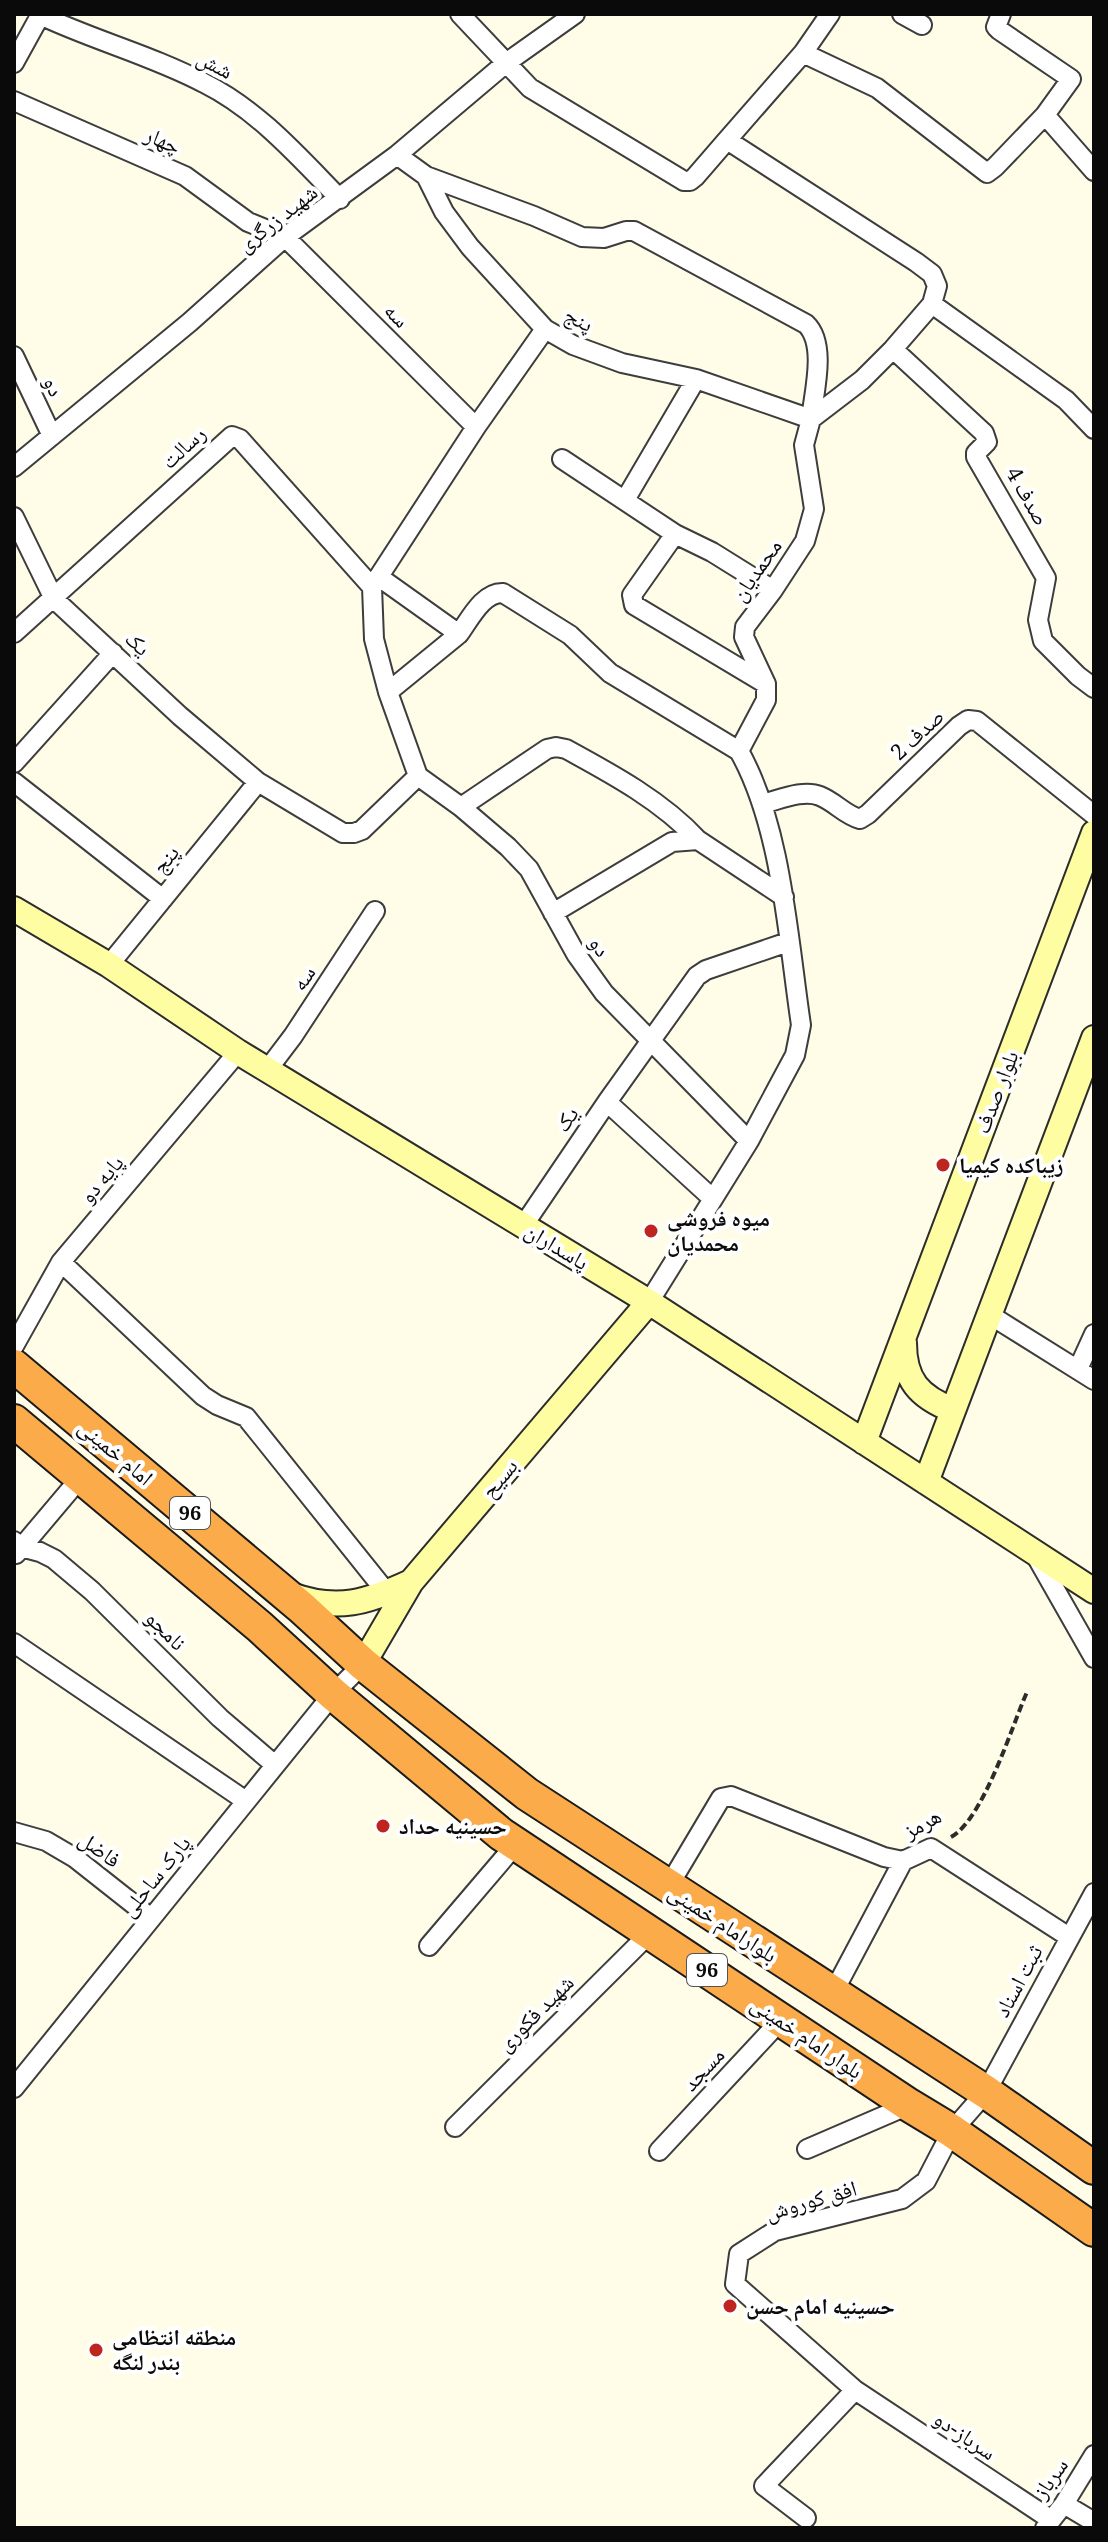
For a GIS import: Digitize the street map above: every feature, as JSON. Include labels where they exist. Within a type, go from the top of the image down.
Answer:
[{"type":"highway","name":"امام خمینی","points":[[14,1366],[284,1593],[363,1664]]},
{"type":"highway","name":"امام خمینی","points":[[14,1421],[260,1627],[333,1694]]},
{"type":"highway","name":"بلوارامام خمینی","points":[[363,1664],[527,1794],[986,2092],[1094,2168]]},
{"type":"highway","name":"بلوار امام خمینی","points":[[333,1694],[501,1834],[952,2131],[1094,2230]]},
{"type":"street","points":[[14,63],[40,14]]},
{"type":"street","name":"شش","points":[[40,14],[204,82],[244,107],[278,135],[340,199]]},
{"type":"street","points":[[460,14],[530,88],[684,181],[695,177],[803,53],[830,14]]},
{"type":"street","name":"شهید زرگری","points":[[14,467],[190,322],[285,237],[340,199],[506,63],[575,14]]},
{"type":"street","points":[[902,14],[922,25]]},
{"type":"street","points":[[803,53],[877,88],[987,173],[1045,115],[1071,79],[999,30],[996,27],[1001,14]]},
{"type":"street","name":"چهار","points":[[14,101],[185,176],[248,222],[285,237]]},
{"type":"street","points":[[1045,115],[1094,171]]},
{"type":"street","points":[[727,140],[932,274],[937,286],[932,304],[893,349],[862,380],[811,419]]},
{"type":"street","name":"پنج","points":[[397,155],[426,176],[444,212],[470,247],[545,329],[573,345],[622,363],[696,379],[811,419]]},
{"type":"street","name":"محمدیان","points":[[426,176],[582,237],[604,238],[634,231],[806,324],[813,331],[818,353],[811,419],[804,445],[814,509],[805,541],[745,627],[744,637],[766,684]]},
{"type":"street","name":"سه","points":[[285,237],[476,427]]},
{"type":"street","points":[[932,304],[1066,400],[1094,429]]},
{"type":"street","points":[[258,782],[343,833],[354,833],[362,830],[418,776],[388,692],[374,639],[376,582],[476,427],[545,329]]},
{"type":"street","name":"صدف 4","points":[[893,349],[984,433],[987,442],[976,457],[1046,578],[1038,620],[1043,641],[1094,688]]},
{"type":"street","name":"دو","points":[[14,356],[52,436]]},
{"type":"street","points":[[625,500],[696,379]]},
{"type":"street","name":"رسالت","points":[[14,633],[232,436],[240,439],[376,582]]},
{"type":"street","points":[[562,459],[675,534],[712,552],[773,590]]},
{"type":"street","name":"یک","points":[[14,517],[54,599],[180,716],[258,782]]},
{"type":"street","points":[[675,534],[632,595],[634,605],[766,684],[766,700],[739,751]]},
{"type":"street","points":[[376,582],[459,634]]},
{"type":"street","points":[[388,692],[459,634],[487,597],[494,592],[503,593],[570,635],[610,673],[739,751],[754,777],[784,897],[801,1025],[800,1042],[749,1141],[649,1302]]},
{"type":"street","points":[[14,763],[113,653]]},
{"type":"street","name":"صدف 2","points":[[762,804],[808,793],[821,796],[860,819],[968,720],[977,721],[1094,815]]},
{"type":"street","points":[[461,807],[547,749],[566,749],[633,787],[698,840],[784,897]]},
{"type":"street","name":"دو","points":[[418,776],[461,807],[529,869],[576,954],[604,993],[749,1141]]},
{"type":"street","points":[[14,782],[163,899]]},
{"type":"street","name":"پنج","points":[[109,965],[258,782]]},
{"type":"street","name":"بلوار صدف","points":[[864,1442],[1094,833]]},
{"type":"street","points":[[553,913],[672,842],[698,840]]},
{"type":"street","name":"پاسداران","points":[[14,909],[109,965],[238,1052],[649,1302],[1094,1591]]},
{"type":"street","name":"سه","points":[[268,1069],[375,911]]},
{"type":"street","name":"یک","points":[[523,1226],[697,976],[706,970],[788,942]]},
{"type":"street","points":[[926,1482],[1094,1038]]},
{"type":"street","name":"پایه دو","points":[[14,1346],[61,1262],[238,1052]]},
{"type":"street","points":[[607,1102],[713,1199]]},
{"type":"street","points":[[61,1262],[203,1396],[239,1413],[251,1423],[387,1593]]},
{"type":"street","name":"بسیح","points":[[363,1664],[411,1582],[649,1302]]},
{"type":"street","points":[[990,1315],[1094,1380]]},
{"type":"street","points":[[1078,1369],[1094,1334]]},
{"type":"street","points":[[904,1336],[904,1354],[914,1384],[936,1403],[953,1410]]},
{"type":"street","points":[[16,1548],[81,1477]]},
{"type":"street","name":"نامجو","points":[[16,1548],[40,1552],[54,1559],[92,1591],[220,1718],[275,1765]]},
{"type":"street","points":[[1034,1552],[1094,1658]]},
{"type":"street","points":[[284,1593],[314,1604],[348,1603],[387,1593],[411,1582]]},
{"type":"street","points":[[14,1643],[246,1801]]},
{"type":"street","name":"پارک ساحلی","points":[[14,2088],[333,1694],[363,1664]]},
{"type":"street","points":[[668,1887],[721,1798],[731,1796],[884,1857],[903,1861]]},
{"type":"street","name":"فاضل","points":[[14,1832],[46,1841],[75,1858],[151,1918]]},
{"type":"street","points":[[429,1946],[516,1844]]},
{"type":"street","points":[[931,1848],[1069,1937]]},
{"type":"street","name":"هرمز","points":[[833,1993],[903,1861],[931,1848]]},
{"type":"street","name":"ثبت اسناد","points":[[952,2131],[986,2092],[1094,1893]]},
{"type":"street","name":"شهید فکوری","points":[[455,2127],[650,1933]]},
{"type":"street","name":"مسجد","points":[[659,2151],[782,2019]]},
{"type":"street","points":[[807,2149],[909,2105]]},
{"type":"street","name":"افق کوروش","points":[[855,2390],[735,2284],[739,2254],[775,2231],[902,2199],[926,2181],[952,2131]]},
{"type":"street","points":[[806,2518],[764,2486],[855,2390]]},
{"type":"street","name":"سرباز-دو","points":[[855,2390],[1047,2524]]},
{"type":"street","name":"سرباز","points":[[1047,2524],[1064,2504],[1094,2455]]},
{"type":"street","points":[[1064,2504],[1094,2522]]},
{"type":"path","name":"هرمز","points":[[931,1848],[957,1834],[971,1819],[1027,1692]]},
{"type":"place","name":"زیباکده کیمیا","points":[[943,1165]]},
{"type":"place","name":"میوه فروشی محمدیان","points":[[651,1231]]},
{"type":"place","name":"حسینیه حداد","points":[[383,1826]]},
{"type":"place","name":"حسینیه امام حسن","points":[[730,2306]]},
{"type":"place","name":"منطقه انتظامی بندر لنگه","points":[[96,2350]]}]
